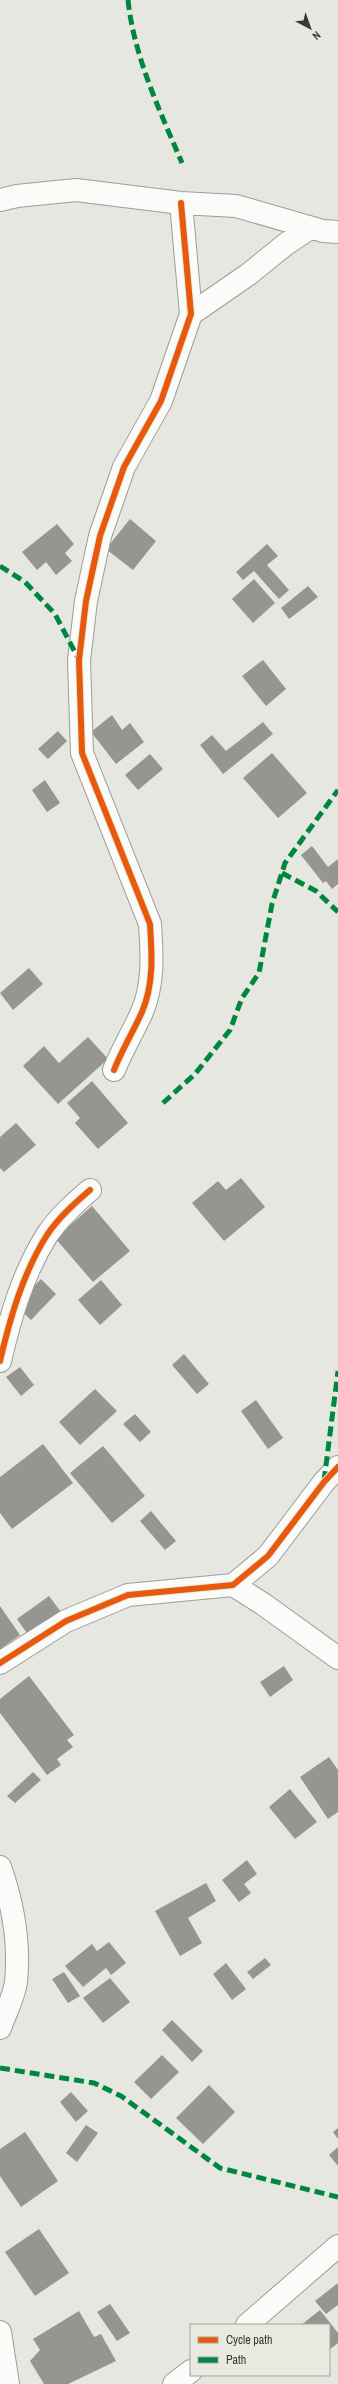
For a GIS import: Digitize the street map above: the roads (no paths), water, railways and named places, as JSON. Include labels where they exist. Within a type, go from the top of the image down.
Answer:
[{"type":"street","points":[[0,200],[17,196],[76,190],[181,203],[236,206],[310,228],[338,232]]},
{"type":"street","points":[[114,1070],[142,1012],[150,985],[152,954],[150,924],[82,753],[79,660],[86,601],[100,536],[124,467],[161,401],[191,314],[181,203]]},
{"type":"street","points":[[191,314],[249,274],[286,244],[310,228]]},
{"type":"street","points":[[0,1361],[10,1319],[31,1265],[48,1234],[68,1209],[90,1190]]},
{"type":"street","points":[[0,1663],[66,1621],[128,1595],[233,1586],[268,1556],[324,1482],[338,1467]]},
{"type":"street","points":[[233,1586],[263,1604],[338,1658]]},
{"type":"street","points":[[0,1867],[9,1894],[17,1940],[16,1983],[0,2028]]},
{"type":"street","points":[[248,2324],[338,2246]]},
{"type":"street","points":[[0,2332],[8,2384]]},
{"type":"street","points":[[174,2384],[190,2372]]}]
